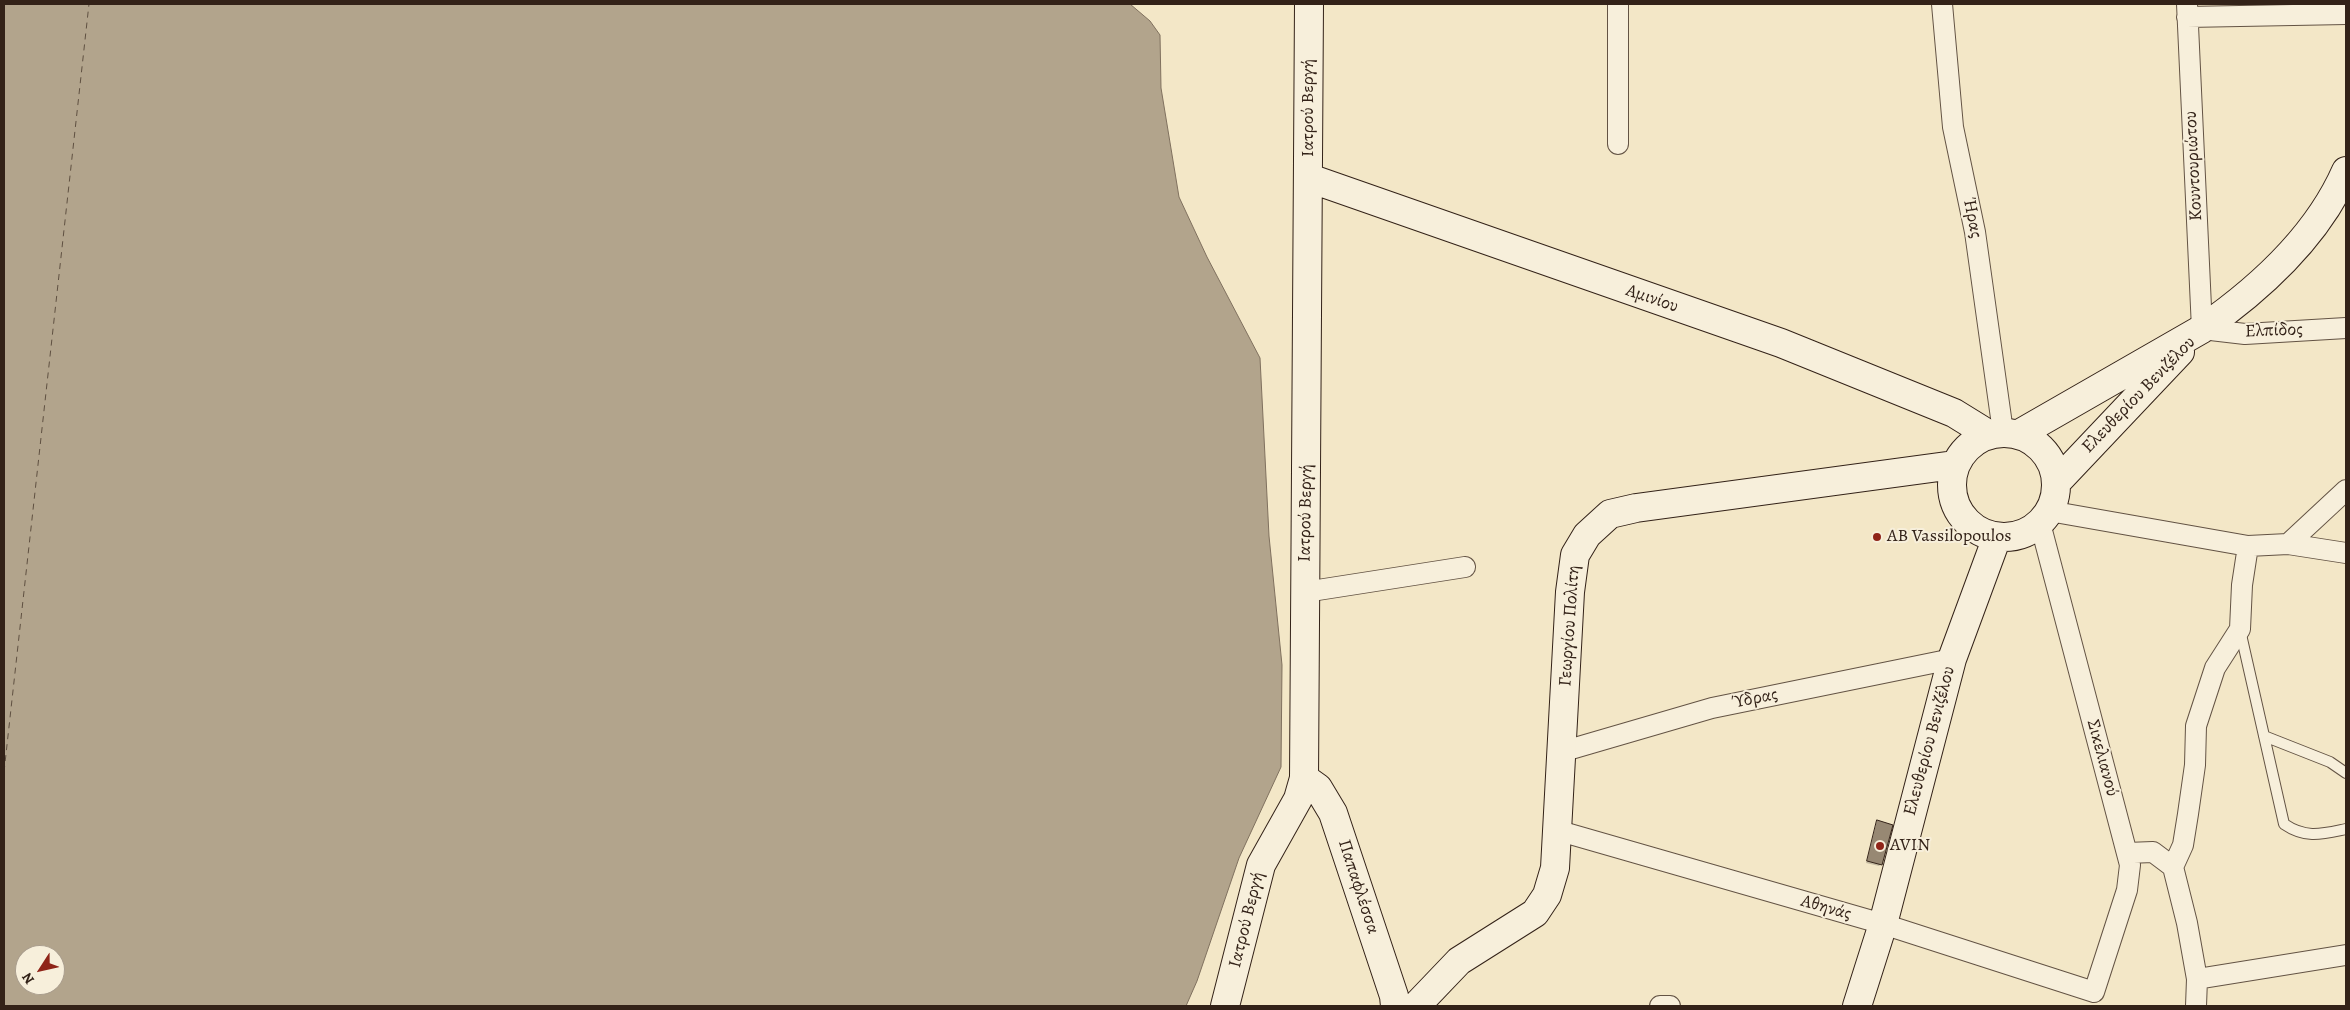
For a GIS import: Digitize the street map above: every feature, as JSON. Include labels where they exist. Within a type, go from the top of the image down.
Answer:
[{"type":"main road","name":"Ιατρού Βεργή","points":[[1225,1006],[1261,865],[1298,799],[1304,778],[1309,4]]},
{"type":"main road","name":"Ελευθερίου Βενιζέλου","points":[[2003,434],[2202,329],[2226,312],[2264,281],[2307,236],[2334,198],[2346,171]]},
{"type":"main road","name":"Αμινίου","points":[[1309,178],[1781,343],[2003,434]]},
{"type":"main road","name":"Ελευθερίου Βενιζέλου","points":[[2056,483],[2202,329]]},
{"type":"main road","points":[[2003,434],[2033,441],[2044,452],[2052,465],[2056,483],[2055,496],[2045,517],[2020,534],[1996,537],[1981,532],[1968,524],[1958,511],[1952,497],[1951,481],[1954,466],[1962,452],[1974,441],[2003,434]]},
{"type":"main road","name":"Γεωργίου Πολίτη","points":[[1416,1006],[1459,961],[1534,913],[1547,895],[1554,868],[1570,592],[1575,555],[1588,535],[1610,514],[1636,508],[1954,466]]},
{"type":"main road","name":"Ελευθερίου Βενιζέλου","points":[[1857,1006],[1882,924],[1952,660],[1996,537]]},
{"type":"main road","name":"Παπαφλέσσα","points":[[1304,778],[1318,788],[1334,813],[1394,996],[1395,1006]]},
{"type":"street","points":[[1618,4],[1618,144]]},
{"type":"street","name":"Ήρας","points":[[1938,4],[1953,127],[1975,232],[2003,434]]},
{"type":"street","points":[[2187,10],[2346,14]]},
{"type":"street","name":"Κουντουριώτου","points":[[2187,10],[2202,329]]},
{"type":"street","name":"Ελπίδος","points":[[2202,329],[2245,334],[2346,328]]},
{"type":"street","points":[[2288,544],[2346,490]]},
{"type":"street","points":[[2045,517],[2248,546],[2288,544],[2346,553]]},
{"type":"street","name":"Σικελιανού","points":[[2045,517],[2130,865],[2127,890],[2094,992]]},
{"type":"street","points":[[2196,1006],[2197,979],[2187,923],[2173,867],[2182,845],[2188,814],[2195,765],[2196,726],[2215,668],[2240,629],[2242,585],[2248,546]]},
{"type":"street","points":[[1305,592],[1465,567]]},
{"type":"street","name":"Ύδρας","points":[[1561,752],[1712,708],[1952,660]]},
{"type":"street","name":"Αθηνάς","points":[[1556,830],[1882,924],[2094,992]]},
{"type":"street","points":[[2127,853],[2153,852],[2173,867]]},
{"type":"street","points":[[2197,979],[2346,955]]},
{"type":"street","points":[[1660,1006],[1670,1006]]},
{"type":"lane","points":[[2240,629],[2284,824],[2297,833],[2316,835],[2346,830]]},
{"type":"lane","points":[[2264,736],[2330,762],[2346,773]]},
{"type":"shaded area","points":[[4,4],[1130,4],[1150,21],[1160,35],[1161,88],[1179,197],[1207,257],[1260,358],[1269,536],[1282,665],[1281,767],[1239,858],[1197,981],[1186,1006],[4,1006]]},
{"type":"building","points":[[1877,820],[1893,825],[1882,865],[1867,861]]},
{"type":"ferry route","points":[[4,772],[89,4]]},
{"type":"place","name":"AB Vassilopoulos","points":[[1877,537]]},
{"type":"place","name":"AVIN","points":[[1880,846]]}]
